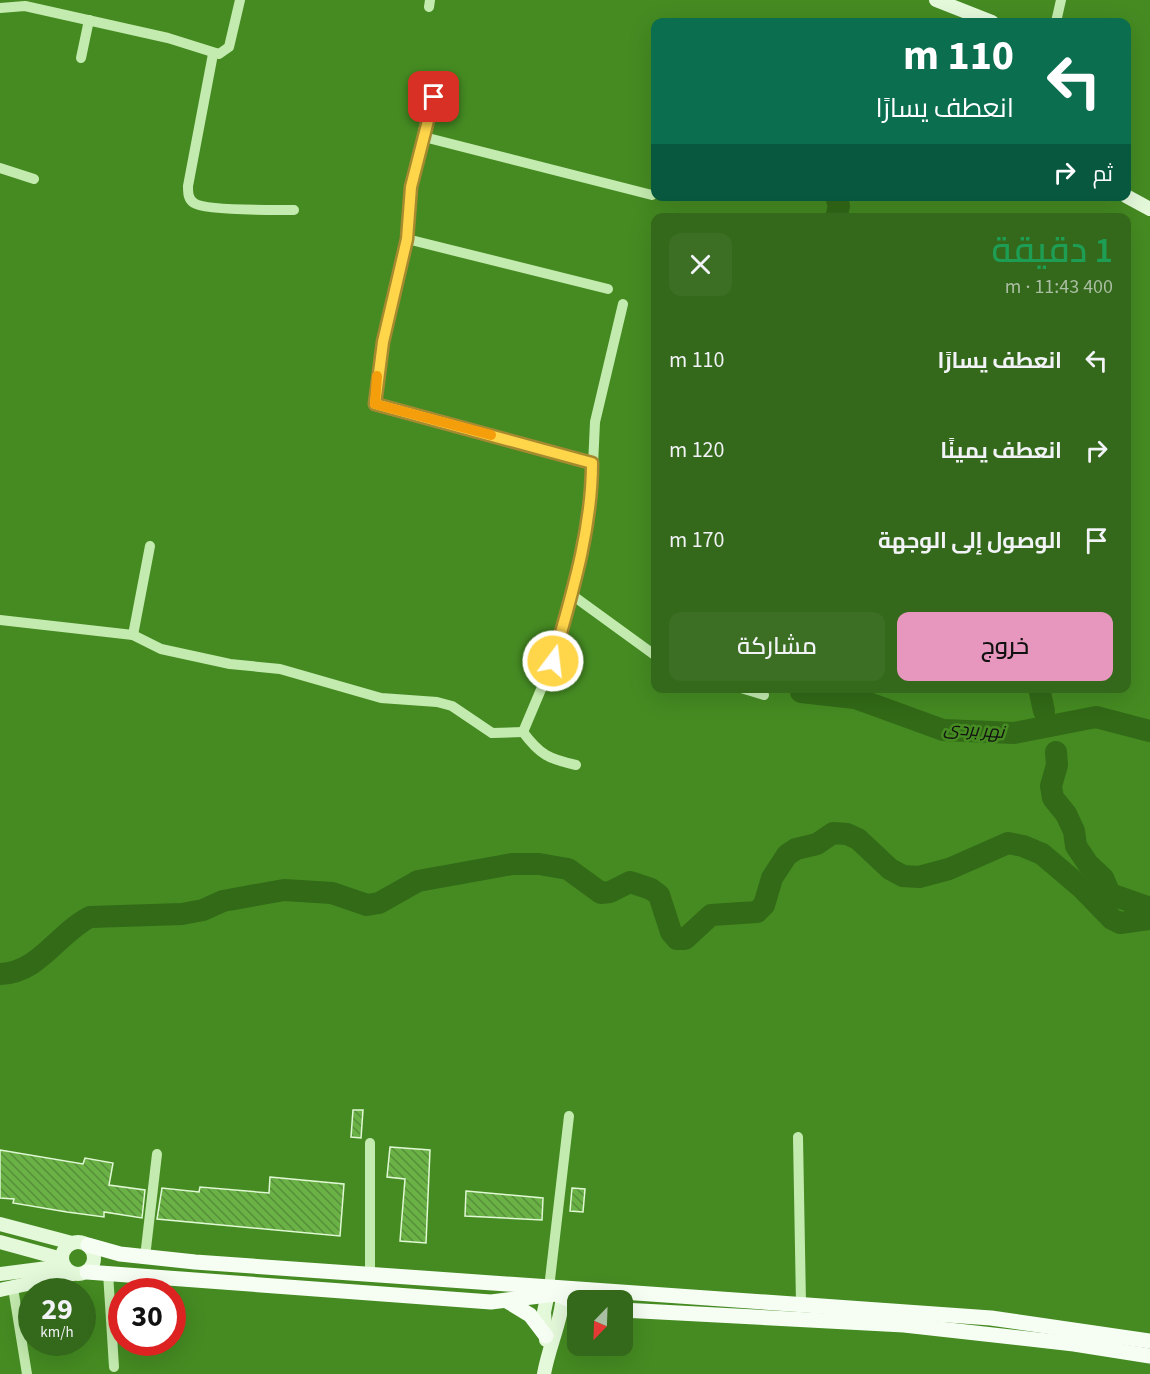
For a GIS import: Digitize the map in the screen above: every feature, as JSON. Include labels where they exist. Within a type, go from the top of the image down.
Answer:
[{"type":"main road","points":[[936,0],[982,18]]},
{"type":"main road","points":[[1131,199],[1150,209]]},
{"type":"main road","points":[[0,1224],[72,1243],[81,1242],[145,1257],[567,1292]]},
{"type":"main road","points":[[0,1242],[71,1268],[108,1273],[507,1301],[555,1292],[567,1298]]},
{"type":"main road","points":[[71,1268],[63,1251],[72,1243]]},
{"type":"main road","points":[[7,1289],[94,1260],[88,1245]]},
{"type":"main road","points":[[0,1274],[71,1268]]},
{"type":"main road","points":[[544,1374],[555,1292]]},
{"type":"main road","points":[[633,1293],[801,1304],[882,1316]]},
{"type":"main road","points":[[507,1301],[530,1315],[547,1342]]},
{"type":"main road","points":[[633,1310],[991,1318],[1145,1348]]},
{"type":"street","points":[[0,8],[28,3],[89,20],[186,42],[213,54],[224,52],[229,47],[240,0]]},
{"type":"street","points":[[1057,18],[1061,0]]},
{"type":"street","points":[[81,58],[89,20]]},
{"type":"street","points":[[213,54],[188,196],[192,202],[208,208],[294,210]]},
{"type":"street","points":[[434,97],[426,118],[424,137],[411,187],[407,239],[383,342],[375,404],[592,463]]},
{"type":"street","points":[[424,137],[651,195]]},
{"type":"street","points":[[0,168],[34,179]]},
{"type":"street","points":[[407,239],[608,289]]},
{"type":"street","points":[[524,732],[553,661],[572,595],[592,487],[597,412],[623,304]]},
{"type":"street","points":[[133,635],[150,546]]},
{"type":"street","points":[[572,595],[651,652]]},
{"type":"street","points":[[0,620],[133,635],[161,648],[192,656],[250,667],[280,669],[381,698],[437,702],[453,706],[492,733],[524,732]]},
{"type":"street","points":[[757,693],[764,695]]},
{"type":"street","points":[[524,732],[535,749],[544,755],[576,765]]},
{"type":"street","points":[[555,1292],[569,1116]]},
{"type":"street","points":[[798,1137],[801,1304]]},
{"type":"street","points":[[370,1143],[370,1275]]},
{"type":"street","points":[[145,1257],[157,1154]]},
{"type":"street","points":[[108,1273],[114,1367]]},
{"type":"street","points":[[7,1289],[27,1374]]},
{"type":"building","points":[[353,1110],[363,1110],[361,1138],[351,1137]]},
{"type":"building","points":[[390,1147],[430,1150],[426,1243],[400,1241],[405,1179],[387,1177]]},
{"type":"building","points":[[0,1150],[83,1164],[85,1158],[113,1163],[109,1185],[145,1190],[142,1218],[104,1212],[104,1217],[67,1212],[13,1203],[14,1199],[0,1198]]},
{"type":"building","points":[[270,1177],[344,1184],[340,1236],[157,1219],[162,1188],[199,1192],[200,1187],[269,1193]]},
{"type":"building","points":[[572,1188],[585,1189],[583,1212],[570,1211]]},
{"type":"building","points":[[466,1191],[543,1198],[542,1220],[465,1216]]},
{"type":"waterway","points":[[837,213],[838,201]]},
{"type":"waterway","name":"نهر بردى","points":[[810,693],[855,698],[943,730],[1014,733],[1096,717],[1150,731]]},
{"type":"waterway","points":[[1040,693],[1044,711]]},
{"type":"waterway","points":[[1056,752],[1057,765],[1051,786],[1053,798],[1066,814],[1074,831],[1076,846],[1088,864],[1103,878],[1110,894],[1150,908]]},
{"type":"waterway","points":[[0,974],[26,967],[90,917],[182,914],[203,910],[223,901],[284,890],[332,893],[367,905],[379,903],[418,881],[512,864],[539,864],[568,869],[601,893],[610,892],[630,882],[651,889],[659,895],[671,932],[677,939],[685,939],[711,915],[757,912],[764,905],[772,878],[787,855],[796,849],[817,844],[833,833],[847,834],[858,839],[890,869],[903,876],[919,877],[949,869],[1008,843],[1023,846],[1042,854],[1082,888],[1112,919],[1120,923],[1150,919]]},
{"type":"slow traffic","points":[[377,376],[375,404],[491,435]]},
{"type":"route","points":[[434,97],[426,118],[424,137],[411,187],[407,239],[383,342],[375,404],[592,463],[592,487],[583,544],[572,595],[553,661]]}]
